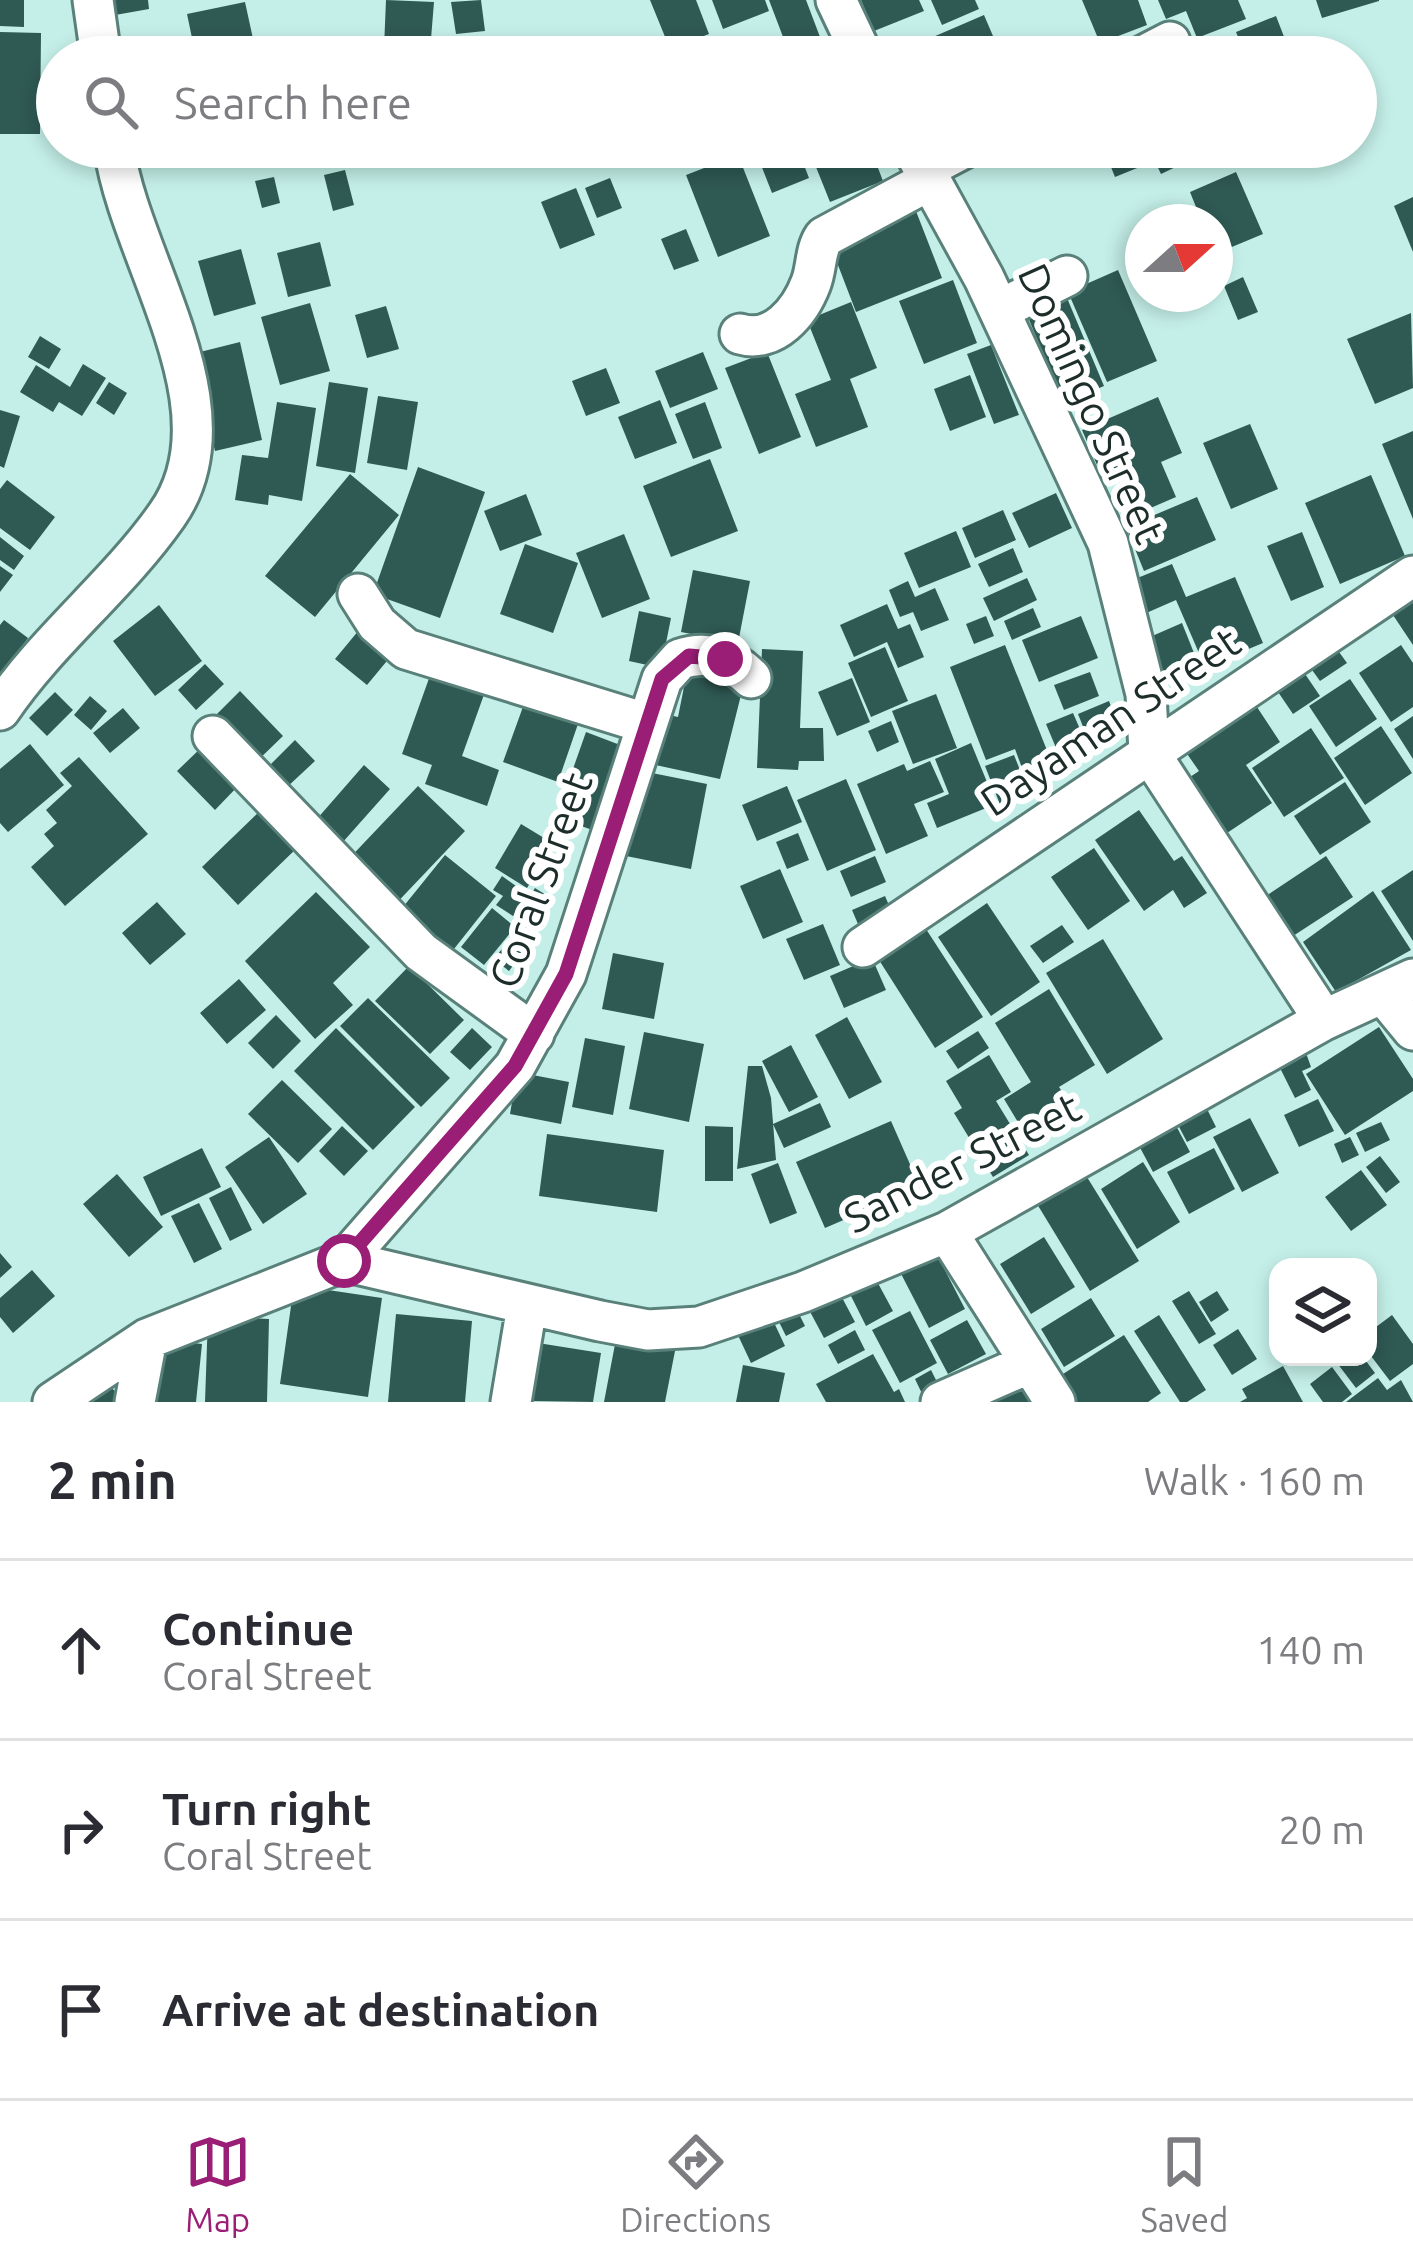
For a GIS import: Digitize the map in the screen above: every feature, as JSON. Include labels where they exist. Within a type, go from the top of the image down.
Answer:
[{"type":"street","points":[[93,0],[98,36]]},
{"type":"street","points":[[836,0],[853,36]]},
{"type":"street","points":[[0,710],[23,677],[169,514],[196,427],[188,383],[121,168]]},
{"type":"street","points":[[740,334],[764,336],[782,326],[810,287],[824,237],[918,168]]},
{"type":"street","name":"Domingo Street","points":[[924,168],[999,310],[1108,543],[1146,694],[1149,752],[1324,1020]]},
{"type":"street","points":[[999,310],[1067,276]]},
{"type":"street","name":"Dayaman Street","points":[[863,947],[1413,577]]},
{"type":"street","points":[[358,594],[377,624],[406,649],[475,675],[645,723]]},
{"type":"street","name":"Coral Street","points":[[53,1402],[147,1339],[344,1261],[515,1066],[534,1034],[566,974],[662,679],[680,659],[725,659],[751,678]]},
{"type":"street","points":[[213,736],[421,952],[534,1034]]},
{"type":"street","points":[[1399,987],[1413,1030]]},
{"type":"street","name":"Sander Street","points":[[344,1261],[648,1330],[699,1327],[803,1292],[947,1232],[1324,1020],[1399,987]]},
{"type":"street","points":[[947,1232],[1054,1402]]},
{"type":"street","points":[[511,1402],[527,1306]]},
{"type":"street","points":[[135,1402],[147,1339]]},
{"type":"street","points":[[940,1402],[1030,1363]]},
{"type":"building","points":[[0,0],[24,0],[24,27],[0,26]]},
{"type":"building","points":[[101,0],[148,0],[149,9],[104,17]]},
{"type":"building","points":[[386,0],[434,2],[431,36],[384,36]]},
{"type":"building","points":[[481,0],[485,31],[456,34],[451,2]]},
{"type":"building","points":[[650,0],[696,0],[709,34],[665,36]]},
{"type":"building","points":[[712,0],[765,0],[769,11],[723,29]]},
{"type":"building","points":[[769,0],[806,0],[820,36],[783,36]]},
{"type":"building","points":[[861,0],[919,0],[924,11],[874,31]]},
{"type":"building","points":[[931,0],[975,0],[979,9],[942,25]]},
{"type":"building","points":[[1082,0],[1138,0],[1147,25],[1118,36],[1097,36]]},
{"type":"building","points":[[1158,0],[1238,0],[1246,19],[1196,36],[1186,11],[1166,19]]},
{"type":"building","points":[[1316,0],[1379,0],[1379,1],[1322,18]]},
{"type":"building","points":[[245,2],[252,36],[192,36],[187,14]]},
{"type":"building","points":[[984,15],[993,36],[935,36]]},
{"type":"building","points":[[1276,16],[1284,36],[1238,36],[1236,32]]},
{"type":"building","points":[[0,32],[41,33],[36,36],[36,134],[0,134]]},
{"type":"building","points":[[704,168],[743,168],[770,236],[718,257],[686,175]]},
{"type":"building","points":[[762,168],[805,168],[809,178],[772,193]]},
{"type":"building","points":[[816,168],[878,168],[883,181],[830,202]]},
{"type":"building","points":[[1111,168],[1137,168],[1115,177]]},
{"type":"building","points":[[345,170],[354,205],[333,211],[324,175]]},
{"type":"building","points":[[1236,172],[1263,234],[1233,246],[1233,204],[1195,204],[1190,192]]},
{"type":"building","points":[[274,177],[280,203],[262,208],[255,181]]},
{"type":"building","points":[[610,178],[622,208],[597,218],[585,188]]},
{"type":"building","points":[[576,188],[595,235],[560,249],[541,202]]},
{"type":"building","points":[[1413,197],[1413,252],[1394,206]]},
{"type":"building","points":[[914,206],[942,278],[856,312],[828,239]]},
{"type":"building","points":[[686,229],[699,261],[674,270],[661,239]]},
{"type":"building","points":[[320,242],[331,286],[288,297],[277,253]]},
{"type":"building","points":[[241,249],[256,304],[214,316],[198,261]]},
{"type":"building","points":[[1118,270],[1125,286],[1125,312],[1136,312],[1157,361],[1107,382],[1068,292]]},
{"type":"building","points":[[1243,277],[1258,312],[1238,320],[1233,282]]},
{"type":"building","points":[[953,280],[977,343],[924,364],[899,301]]},
{"type":"building","points":[[1067,298],[1104,386],[1064,403],[1027,315]]},
{"type":"building","points":[[851,302],[877,368],[850,379],[868,427],[816,447],[795,394],[831,380],[807,320]]},
{"type":"building","points":[[310,303],[330,371],[280,385],[261,317]]},
{"type":"building","points":[[386,306],[399,349],[367,358],[355,315]]},
{"type":"building","points":[[1411,313],[1413,388],[1375,404],[1347,339]]},
{"type":"building","points":[[40,336],[61,349],[49,369],[28,357]]},
{"type":"building","points":[[240,342],[262,440],[215,451],[192,354]]},
{"type":"building","points":[[991,345],[1019,415],[994,424],[967,354]]},
{"type":"building","points":[[703,352],[718,389],[670,408],[655,371]]},
{"type":"building","points":[[767,352],[801,437],[759,454],[725,368]]},
{"type":"building","points":[[83,364],[106,378],[82,416],[59,402],[53,412],[20,392],[36,365],[70,387]]},
{"type":"building","points":[[606,368],[620,403],[586,416],[572,381]]},
{"type":"building","points":[[970,375],[986,417],[950,431],[934,389]]},
{"type":"building","points":[[109,382],[127,393],[114,415],[96,403]]},
{"type":"building","points":[[329,382],[368,388],[355,473],[316,466]]},
{"type":"building","points":[[378,396],[418,402],[407,470],[367,463]]},
{"type":"building","points":[[1158,397],[1182,453],[1161,462],[1176,497],[1132,516],[1118,481],[1106,486],[1082,430]]},
{"type":"building","points":[[660,400],[677,443],[635,459],[618,417]]},
{"type":"building","points":[[277,402],[316,408],[302,501],[269,495],[268,505],[235,500],[242,455],[268,458]]},
{"type":"building","points":[[705,402],[722,448],[693,459],[675,414]]},
{"type":"building","points":[[0,410],[20,416],[4,468],[0,466]]},
{"type":"building","points":[[1250,424],[1278,489],[1231,509],[1203,443]]},
{"type":"building","points":[[1413,431],[1413,519],[1382,444]]},
{"type":"building","points":[[710,459],[738,531],[671,557],[643,486]]},
{"type":"building","points":[[418,467],[485,492],[440,618],[373,594]]},
{"type":"building","points":[[350,474],[399,515],[315,617],[265,576]]},
{"type":"building","points":[[1371,475],[1405,556],[1340,584],[1305,503]]},
{"type":"building","points":[[7,480],[55,517],[30,550],[0,528],[0,489]]},
{"type":"building","points":[[1056,493],[1072,528],[1029,548],[1012,513]]},
{"type":"building","points":[[526,494],[542,535],[500,551],[484,511]]},
{"type":"building","points":[[1197,497],[1216,540],[1144,571],[1126,527]]},
{"type":"building","points":[[1003,510],[1016,540],[975,558],[962,528]]},
{"type":"building","points":[[956,531],[971,567],[919,588],[904,553]]},
{"type":"building","points":[[1302,532],[1324,587],[1291,601],[1267,546]]},
{"type":"building","points":[[624,534],[650,599],[602,618],[576,553]]},
{"type":"building","points":[[0,537],[24,556],[14,570],[0,560]]},
{"type":"building","points":[[525,544],[578,563],[553,633],[500,614]]},
{"type":"building","points":[[1013,548],[1023,572],[989,587],[978,564]]},
{"type":"building","points":[[1172,564],[1186,597],[1235,577],[1263,643],[1205,667],[1176,600],[1144,614],[1130,581]]},
{"type":"building","points":[[0,566],[13,575],[0,592]]},
{"type":"building","points":[[693,570],[750,581],[738,643],[681,632]]},
{"type":"building","points":[[1027,578],[1037,600],[994,621],[983,598]]},
{"type":"building","points":[[908,581],[915,597],[935,588],[949,620],[921,631],[913,612],[900,617],[889,590]]},
{"type":"building","points":[[1413,602],[1413,645],[1393,615]]},
{"type":"building","points":[[887,604],[898,629],[910,624],[924,657],[898,668],[887,642],[854,657],[840,625]]},
{"type":"building","points":[[159,605],[202,661],[155,696],[113,641]]},
{"type":"building","points":[[1033,608],[1041,627],[1012,640],[1004,621]]},
{"type":"building","points":[[639,611],[671,618],[661,668],[629,661]]},
{"type":"building","points":[[986,616],[994,636],[974,644],[966,624]]},
{"type":"building","points":[[1081,616],[1098,658],[1039,682],[1022,640]]},
{"type":"building","points":[[4,620],[28,638],[0,676],[0,625]]},
{"type":"building","points":[[1182,623],[1200,668],[1162,684],[1143,640]]},
{"type":"building","points":[[364,624],[396,650],[367,685],[335,659]]},
{"type":"building","points":[[1005,645],[1056,773],[1028,784],[1015,749],[986,760],[950,667]]},
{"type":"building","points":[[1334,645],[1347,663],[1320,681],[1307,663]]},
{"type":"building","points":[[1401,645],[1413,663],[1413,707],[1391,722],[1359,673]]},
{"type":"building","points":[[885,647],[908,701],[871,717],[848,663]]},
{"type":"building","points":[[762,649],[803,651],[800,728],[823,728],[824,761],[799,761],[798,770],[757,768]]},
{"type":"building","points":[[205,664],[224,684],[196,710],[178,690]]},
{"type":"building","points":[[1301,668],[1320,696],[1293,714],[1274,686]]},
{"type":"building","points":[[432,670],[486,689],[462,756],[499,770],[487,806],[425,784],[432,765],[402,754]]},
{"type":"building","points":[[687,672],[744,683],[720,779],[651,764],[660,713],[678,717]]},
{"type":"building","points":[[1090,672],[1099,696],[1064,710],[1054,685]]},
{"type":"building","points":[[852,678],[870,722],[837,736],[818,692]]},
{"type":"building","points":[[1350,679],[1377,719],[1336,747],[1309,706]]},
{"type":"building","points":[[240,691],[283,736],[252,766],[209,722]]},
{"type":"building","points":[[55,692],[73,710],[47,736],[29,718]]},
{"type":"building","points":[[936,694],[957,748],[913,764],[892,711]]},
{"type":"building","points":[[90,696],[107,711],[91,730],[74,715]]},
{"type":"building","points":[[1109,701],[1122,736],[1092,749],[1078,714]]},
{"type":"building","points":[[1253,701],[1280,742],[1246,765],[1272,803],[1224,835],[1187,779],[1199,771],[1183,748]]},
{"type":"building","points":[[524,704],[578,724],[558,782],[503,762]]},
{"type":"building","points":[[123,708],[140,728],[110,753],[93,733]]},
{"type":"building","points":[[1073,713],[1089,750],[1062,762],[1046,724]]},
{"type":"building","points":[[1413,716],[1413,759],[1394,729]]},
{"type":"building","points":[[891,721],[899,742],[877,752],[868,731]]},
{"type":"building","points":[[1381,726],[1412,773],[1365,805],[1334,758]]},
{"type":"building","points":[[1311,728],[1344,778],[1284,817],[1252,768]]},
{"type":"building","points":[[586,732],[628,748],[598,832],[556,817]]},
{"type":"building","points":[[295,740],[315,761],[285,789],[266,769]]},
{"type":"building","points":[[971,743],[996,804],[937,828],[927,803],[949,794],[935,759]]},
{"type":"building","points":[[30,744],[64,785],[8,832],[0,823],[0,769]]},
{"type":"building","points":[[203,746],[240,784],[215,810],[177,771]]},
{"type":"building","points":[[1014,755],[1030,795],[1001,807],[985,766]]},
{"type":"building","points":[[79,757],[148,834],[65,906],[31,867],[54,846],[44,834],[57,823],[46,810],[72,786],[60,773]]},
{"type":"building","points":[[930,761],[944,792],[914,804],[928,836],[886,854],[857,784],[904,764],[907,771]]},
{"type":"building","points":[[364,765],[390,789],[342,843],[316,820]]},
{"type":"building","points":[[642,771],[707,784],[691,869],[626,856]]},
{"type":"building","points":[[846,779],[876,850],[827,871],[797,800]]},
{"type":"building","points":[[1345,782],[1371,822],[1320,855],[1294,816]]},
{"type":"building","points":[[418,786],[465,831],[388,912],[342,866]]},
{"type":"building","points":[[787,786],[802,822],[757,841],[742,805]]},
{"type":"building","points":[[262,809],[298,847],[238,905],[202,867]]},
{"type":"building","points":[[1139,810],[1174,861],[1182,856],[1207,893],[1184,908],[1173,890],[1144,911],[1095,840]]},
{"type":"building","points":[[521,824],[554,844],[527,888],[495,868]]},
{"type":"building","points":[[798,833],[809,860],[787,869],[776,842]]},
{"type":"building","points":[[1094,848],[1130,901],[1088,930],[1051,877]]},
{"type":"building","points":[[445,855],[496,896],[450,954],[399,912]]},
{"type":"building","points":[[875,856],[886,882],[851,897],[840,871]]},
{"type":"building","points":[[1326,856],[1353,897],[1293,936],[1266,896]]},
{"type":"building","points":[[780,869],[803,922],[763,939],[740,886]]},
{"type":"building","points":[[1413,870],[1413,941],[1381,891]]},
{"type":"building","points":[[502,876],[527,894],[513,916],[496,905],[503,896],[493,890]]},
{"type":"building","points":[[535,888],[554,900],[533,932],[515,920]]},
{"type":"building","points":[[1373,891],[1411,950],[1336,992],[1303,942]]},
{"type":"building","points":[[316,892],[370,947],[333,983],[353,1005],[315,1039],[245,961]]},
{"type":"building","points":[[885,896],[897,924],[864,938],[852,910]]},
{"type":"building","points":[[157,902],[186,934],[150,965],[122,933]]},
{"type":"building","points":[[987,903],[1040,982],[991,1016],[938,937]]},
{"type":"building","points":[[492,908],[515,927],[484,965],[461,947]]},
{"type":"building","points":[[823,924],[840,965],[804,980],[786,939]]},
{"type":"building","points":[[1062,925],[1074,942],[1043,963],[1030,946]]},
{"type":"building","points":[[519,927],[533,938],[509,971],[494,959]]},
{"type":"building","points":[[926,929],[983,1017],[935,1048],[879,960]]},
{"type":"building","points":[[1103,939],[1163,1039],[1107,1074],[1046,973]]},
{"type":"building","points":[[613,953],[664,963],[654,1019],[602,1009]]},
{"type":"building","points":[[872,958],[886,990],[844,1008],[830,976]]},
{"type":"building","points":[[409,966],[464,1020],[430,1054],[375,1001]]},
{"type":"building","points":[[239,979],[266,1010],[227,1044],[200,1013]]},
{"type":"building","points":[[1049,989],[1095,1065],[1059,1087],[1071,1105],[1025,1134],[1004,1099],[1031,1082],[995,1023]]},
{"type":"building","points":[[368,998],[450,1078],[421,1107],[340,1026]]},
{"type":"building","points":[[276,1015],[301,1041],[273,1069],[248,1043]]},
{"type":"building","points":[[847,1017],[882,1082],[849,1099],[815,1035]]},
{"type":"building","points":[[1379,1027],[1413,1079],[1413,1091],[1345,1135],[1306,1074]]},
{"type":"building","points":[[336,1028],[415,1107],[373,1150],[294,1071]]},
{"type":"building","points":[[472,1028],[492,1047],[470,1070],[450,1052]]},
{"type":"building","points":[[978,1031],[989,1048],[958,1069],[946,1051]]},
{"type":"building","points":[[644,1032],[704,1044],[689,1122],[629,1109]]},
{"type":"building","points":[[585,1038],[625,1046],[613,1115],[572,1107]]},
{"type":"building","points":[[791,1045],[818,1097],[789,1112],[762,1061]]},
{"type":"building","points":[[1306,1053],[1311,1067],[1302,1071],[1311,1090],[1295,1098],[1279,1066]]},
{"type":"building","points":[[989,1055],[1011,1092],[996,1101],[1029,1155],[993,1177],[954,1113],[962,1108],[946,1081]]},
{"type":"building","points":[[748,1066],[762,1066],[771,1098],[776,1160],[737,1169]]},
{"type":"building","points":[[517,1072],[569,1082],[561,1124],[510,1114]]},
{"type":"building","points":[[282,1080],[332,1129],[298,1163],[248,1114]]},
{"type":"building","points":[[1318,1099],[1334,1131],[1299,1147],[1284,1115]]},
{"type":"building","points":[[820,1103],[831,1127],[784,1148],[773,1124]]},
{"type":"building","points":[[1206,1107],[1216,1127],[1187,1142],[1177,1123]]},
{"type":"building","points":[[1250,1118],[1279,1173],[1242,1192],[1213,1137]]},
{"type":"building","points":[[1173,1120],[1190,1152],[1153,1172],[1136,1140]]},
{"type":"building","points":[[891,1121],[920,1187],[825,1228],[796,1162]]},
{"type":"building","points":[[1381,1122],[1390,1140],[1365,1152],[1356,1133]]},
{"type":"building","points":[[342,1126],[368,1151],[344,1176],[319,1151]]},
{"type":"building","points":[[705,1126],[733,1127],[733,1181],[705,1181]]},
{"type":"building","points":[[547,1134],[664,1150],[657,1212],[539,1196]]},
{"type":"building","points":[[269,1137],[307,1194],[263,1224],[225,1167]]},
{"type":"building","points":[[1350,1137],[1359,1155],[1342,1163],[1334,1144]]},
{"type":"building","points":[[202,1148],[221,1187],[161,1216],[143,1177]]},
{"type":"building","points":[[1214,1148],[1235,1189],[1189,1214],[1167,1172]]},
{"type":"building","points":[[1380,1156],[1400,1182],[1386,1193],[1366,1167]]},
{"type":"building","points":[[1143,1162],[1180,1222],[1137,1249],[1101,1189]]},
{"type":"building","points":[[778,1163],[797,1213],[770,1224],[751,1174]]},
{"type":"building","points":[[1082,1169],[1139,1261],[1090,1291],[1034,1199]]},
{"type":"building","points":[[1361,1170],[1387,1205],[1351,1231],[1325,1197]]},
{"type":"building","points":[[117,1174],[163,1227],[129,1257],[83,1204]]},
{"type":"building","points":[[231,1187],[252,1230],[230,1241],[209,1198]]},
{"type":"building","points":[[199,1203],[222,1249],[194,1263],[171,1216]]},
{"type":"building","points":[[1044,1237],[1075,1287],[1031,1314],[1000,1264]]},
{"type":"building","points":[[933,1247],[965,1309],[929,1328],[897,1266]]},
{"type":"building","points":[[0,1253],[12,1267],[0,1278]]},
{"type":"building","points":[[32,1270],[55,1296],[13,1333],[0,1317],[0,1298]]},
{"type":"building","points":[[873,1274],[893,1311],[866,1326],[847,1288]]},
{"type":"building","points":[[294,1285],[382,1298],[368,1397],[280,1384]]},
{"type":"building","points":[[838,1290],[855,1322],[824,1338],[807,1306]]},
{"type":"building","points":[[1189,1291],[1216,1334],[1199,1344],[1172,1301]]},
{"type":"building","points":[[1217,1291],[1229,1310],[1211,1322],[1199,1302]]},
{"type":"building","points":[[1091,1298],[1115,1336],[1064,1367],[1041,1329]]},
{"type":"building","points":[[793,1302],[805,1326],[786,1336],[774,1312]]},
{"type":"building","points":[[910,1311],[937,1363],[900,1383],[872,1330]]},
{"type":"building","points":[[396,1314],[472,1321],[465,1402],[388,1402]]},
{"type":"building","points":[[770,1314],[785,1346],[751,1363],[736,1331]]},
{"type":"building","points":[[1159,1315],[1206,1390],[1187,1402],[1180,1402],[1134,1331]]},
{"type":"building","points":[[1392,1315],[1413,1344],[1413,1364],[1390,1381],[1377,1364],[1377,1326]]},
{"type":"building","points":[[208,1316],[269,1319],[267,1402],[205,1402]]},
{"type":"building","points":[[967,1320],[986,1354],[948,1374],[930,1340]]},
{"type":"building","points":[[1238,1329],[1257,1359],[1232,1375],[1213,1345]]},
{"type":"building","points":[[855,1330],[865,1350],[838,1364],[828,1345]]},
{"type":"building","points":[[1124,1335],[1161,1393],[1148,1402],[1065,1402],[1052,1381]]},
{"type":"building","points":[[156,1339],[202,1344],[196,1402],[150,1402]]},
{"type":"building","points":[[616,1339],[675,1351],[665,1402],[604,1402]]},
{"type":"building","points":[[538,1343],[601,1353],[593,1402],[529,1401]]},
{"type":"building","points":[[873,1354],[894,1392],[899,1389],[905,1402],[826,1402],[816,1384]]},
{"type":"building","points":[[743,1365],[785,1373],[779,1402],[736,1402]]},
{"type":"building","points":[[1283,1366],[1303,1402],[1240,1402],[1247,1398],[1242,1389]]},
{"type":"building","points":[[1339,1366],[1370,1366],[1375,1373],[1356,1388]]},
{"type":"building","points":[[1332,1367],[1352,1394],[1342,1402],[1323,1402],[1310,1384]]},
{"type":"building","points":[[931,1370],[943,1394],[926,1402],[915,1379]]},
{"type":"building","points":[[1030,1372],[1046,1402],[972,1402]]},
{"type":"building","points":[[99,1373],[124,1402],[65,1402]]},
{"type":"building","points":[[1378,1378],[1387,1390],[1401,1380],[1413,1402],[1346,1402]]},
{"type":"route","points":[[344,1261],[515,1066],[534,1034],[566,974],[662,679],[671,666],[689,656],[725,659]]}]
